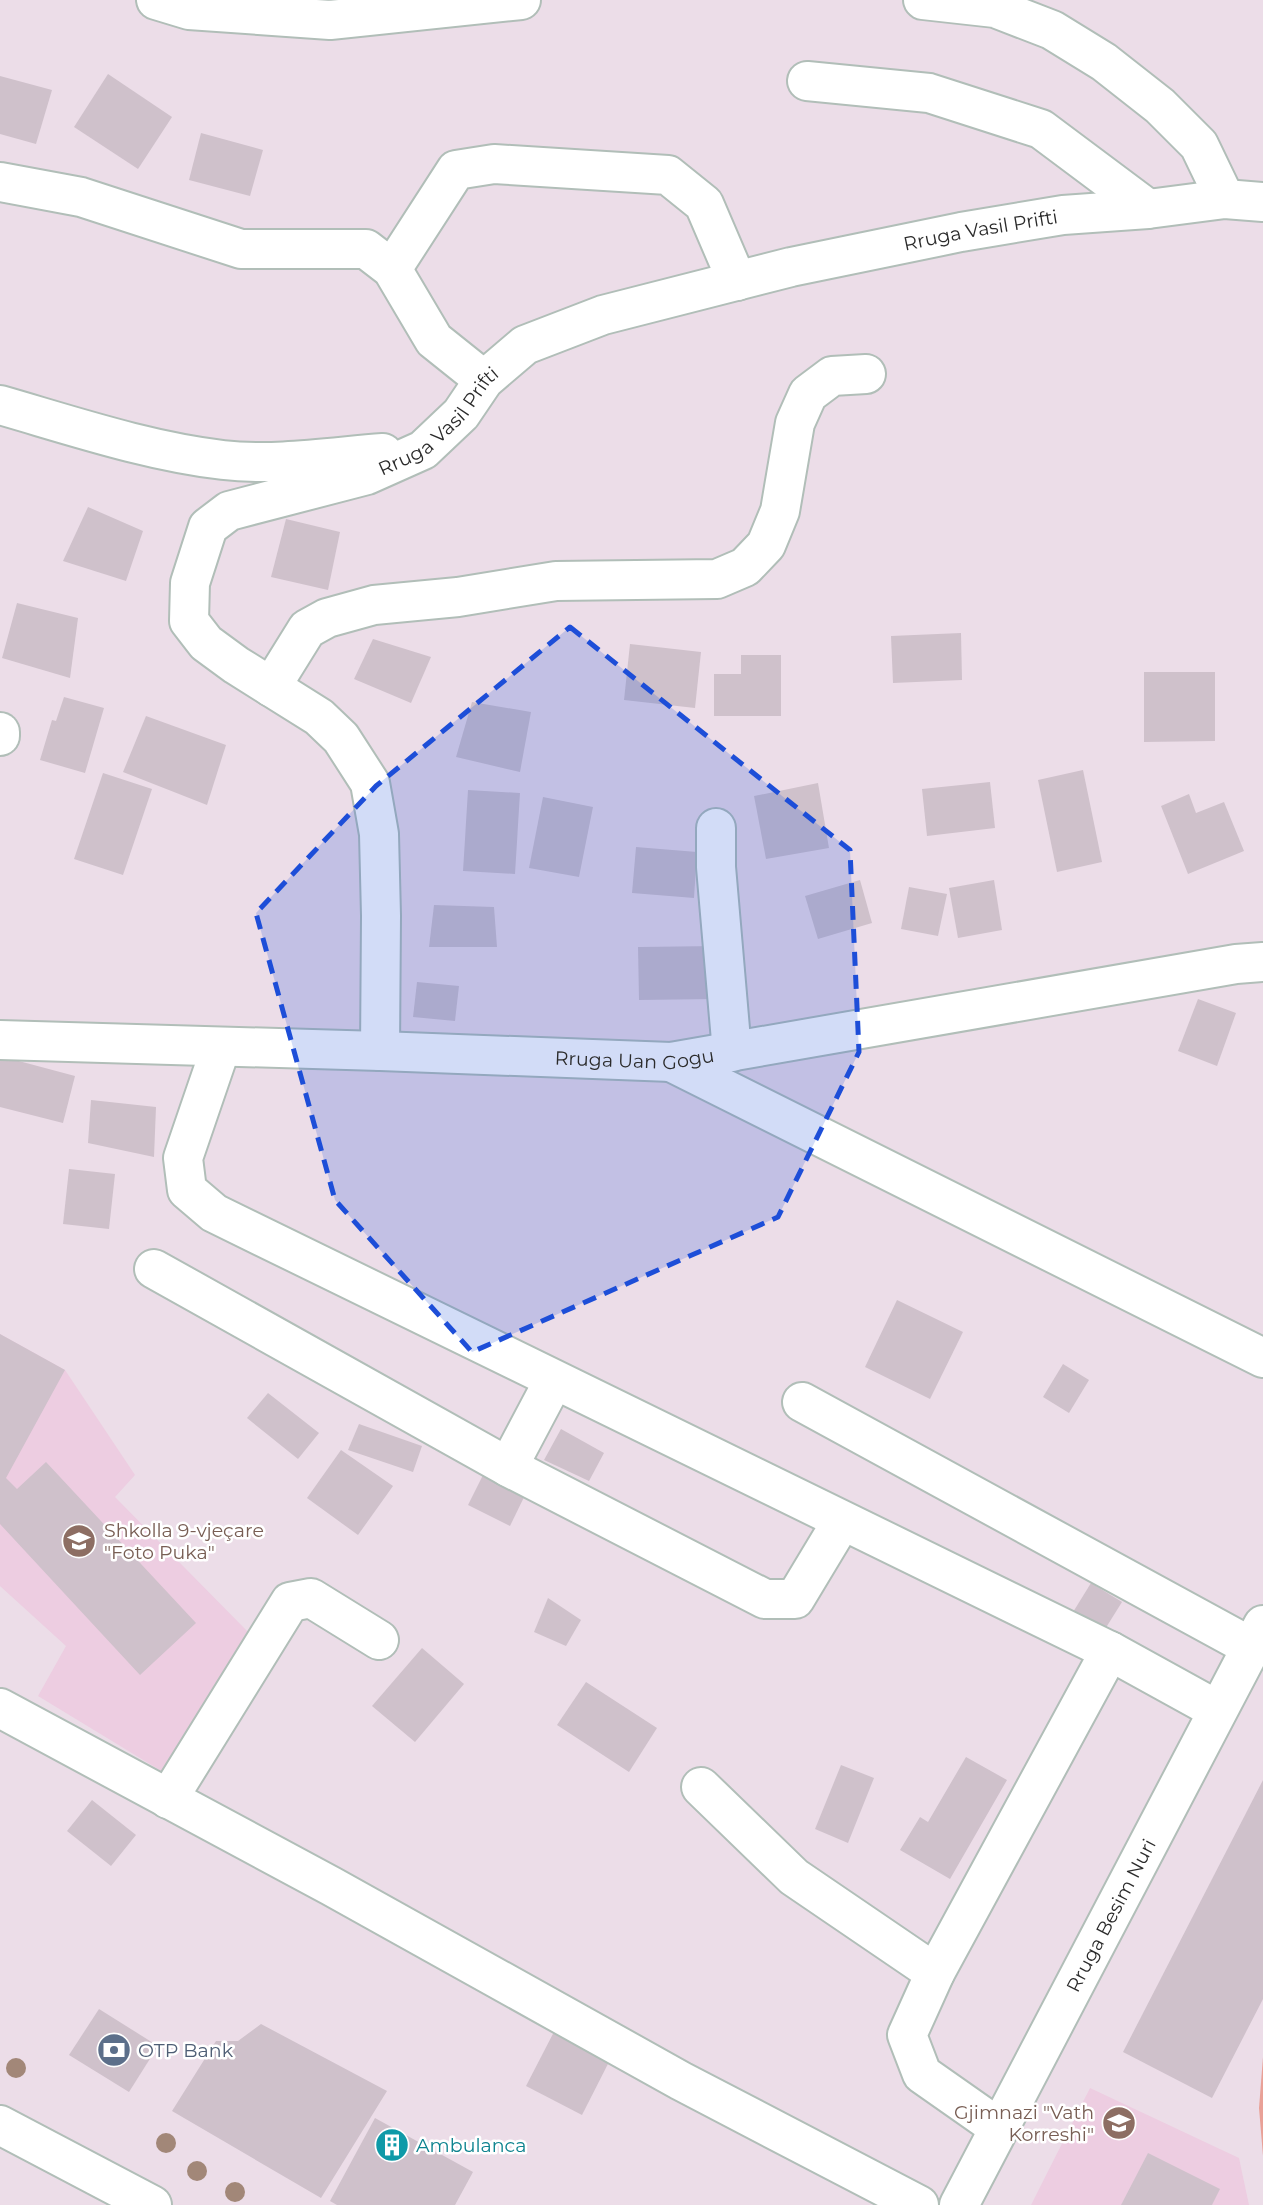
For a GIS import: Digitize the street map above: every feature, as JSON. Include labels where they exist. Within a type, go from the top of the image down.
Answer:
[{"type":"street","points":[[156,0],[189,10],[330,20],[522,0]]},
{"type":"street","points":[[923,0],[995,8],[1052,30],[1104,62],[1160,106],[1199,145],[1225,199]]},
{"type":"street","points":[[807,81],[929,93],[1041,129],[1148,209]]},
{"type":"street","points":[[392,269],[456,170],[494,164],[668,175],[704,204],[737,281]]},
{"type":"street","points":[[0,181],[81,197],[241,248],[366,249],[392,269],[434,340],[484,380]]},
{"type":"street","name":"Rruga Vasil Prifti","points":[[380,1051],[379,834],[370,783],[341,738],[319,717],[205,643],[189,621],[190,583],[208,527],[229,510],[367,475],[424,450],[461,414],[484,380],[525,345],[603,316],[791,267],[961,232],[1063,215],[1148,209],[1225,199],[1263,202]]},
{"type":"street","points":[[271,687],[307,629],[327,618],[374,605],[457,597],[556,581],[717,579],[744,567],[766,545],[780,511],[795,423],[808,394],[832,376],[866,374]]},
{"type":"street","points":[[0,405],[141,445],[223,460],[262,462],[424,450]]},
{"type":"street","points":[[716,828],[716,867],[732,1052]]},
{"type":"street","name":"Rruga Uan Gogu","points":[[0,1041],[671,1062],[1222,966],[1263,962]]},
{"type":"street","points":[[221,1046],[183,1158],[187,1190],[214,1213],[1110,1651],[1217,1710]]},
{"type":"street","points":[[671,1062],[1263,1358]]},
{"type":"street","points":[[154,1269],[508,1466],[765,1598],[795,1599],[842,1521]]},
{"type":"street","points":[[508,1466],[554,1380]]},
{"type":"street","points":[[802,1402],[1257,1636]]},
{"type":"street","points":[[168,1798],[290,1602],[310,1598],[379,1640]]},
{"type":"street","name":"Rruga Besim Nuri","points":[[959,2205],[1257,1636]]},
{"type":"street","points":[[999,2128],[922,2074],[908,2035],[935,1973],[1110,1651]]},
{"type":"street","points":[[0,1708],[331,1886],[681,2081],[919,2205]]},
{"type":"street","points":[[701,1787],[794,1877],[935,1973]]},
{"type":"street","points":[[0,2125],[152,2205]]},
{"type":"highlighted area","points":[[570,627],[850,850],[859,1052],[778,1217],[472,1352],[335,1200],[256,913],[376,786]]},
{"type":"shaded area","name":"Shkolla 9-vjeçare \"Foto Puka\"","points":[[0,1334],[65,1370],[135,1475],[115,1497],[250,1634],[163,1772],[38,1696],[66,1646],[0,1586]]},
{"type":"shaded area","points":[[1263,2057],[1263,2156],[1259,2108]]},
{"type":"shaded area","name":"Gjimnazi \"Vath Korreshi\"","points":[[1090,2088],[1239,2158],[1249,2205],[1031,2205]]},
{"type":"building","points":[[108,74],[172,117],[138,169],[74,127]]},
{"type":"building","points":[[0,76],[52,90],[36,144],[0,134]]},
{"type":"building","points":[[201,133],[263,150],[250,196],[189,180]]},
{"type":"building","points":[[88,507],[143,531],[126,581],[63,561]]},
{"type":"building","points":[[286,519],[340,532],[328,590],[271,577]]},
{"type":"building","points":[[17,603],[78,618],[70,678],[2,658]]},
{"type":"building","points":[[961,633],[962,680],[893,683],[891,636]]},
{"type":"building","points":[[373,639],[431,657],[411,703],[354,679]]},
{"type":"building","points":[[630,644],[701,652],[695,708],[624,700]]},
{"type":"building","points":[[741,655],[781,655],[781,716],[714,716],[714,674],[741,674]]},
{"type":"building","points":[[1144,672],[1215,672],[1215,741],[1144,742]]},
{"type":"building","points":[[64,697],[104,708],[85,773],[40,760],[52,720],[56,721]]},
{"type":"building","points":[[472,702],[531,712],[520,772],[456,757]]},
{"type":"building","points":[[146,716],[226,745],[207,805],[123,772]]},
{"type":"building","points":[[1083,770],[1102,862],[1057,872],[1038,780]]},
{"type":"building","points":[[103,773],[152,789],[123,875],[74,859]]},
{"type":"building","points":[[990,782],[995,828],[927,836],[922,789]]},
{"type":"building","points":[[818,783],[829,848],[766,859],[754,796]]},
{"type":"building","points":[[468,790],[520,793],[515,874],[463,871]]},
{"type":"building","points":[[1189,794],[1196,813],[1224,802],[1244,851],[1188,874],[1161,806]]},
{"type":"building","points":[[543,797],[593,807],[579,877],[529,868]]},
{"type":"building","points":[[636,847],[697,852],[694,898],[632,893]]},
{"type":"building","points":[[860,880],[872,923],[818,939],[805,896]]},
{"type":"building","points":[[994,880],[1002,930],[958,938],[949,888]]},
{"type":"building","points":[[909,887],[947,894],[938,936],[901,929]]},
{"type":"building","points":[[434,905],[494,907],[497,947],[429,947]]},
{"type":"building","points":[[716,946],[716,999],[639,1000],[638,947]]},
{"type":"building","points":[[417,982],[459,986],[455,1021],[413,1017]]},
{"type":"building","points":[[1198,999],[1236,1013],[1217,1066],[1178,1051]]},
{"type":"building","points":[[0,1056],[75,1076],[63,1123],[0,1107]]},
{"type":"building","points":[[91,1100],[156,1107],[154,1157],[88,1143]]},
{"type":"building","points":[[69,1169],[115,1174],[109,1229],[63,1224]]},
{"type":"building","points":[[897,1300],[963,1332],[930,1399],[865,1367]]},
{"type":"building","points":[[0,1334],[65,1370],[6,1478],[17,1489],[46,1462],[196,1623],[140,1675],[0,1524]]},
{"type":"building","points":[[1063,1364],[1089,1380],[1069,1413],[1043,1397]]},
{"type":"building","points":[[268,1393],[319,1433],[298,1459],[247,1418]]},
{"type":"building","points":[[359,1424],[422,1446],[413,1472],[348,1450]]},
{"type":"building","points":[[561,1429],[604,1453],[589,1481],[544,1460]]},
{"type":"building","points":[[341,1450],[393,1486],[358,1535],[307,1498]]},
{"type":"building","points":[[486,1469],[528,1489],[510,1526],[468,1505]]},
{"type":"building","points":[[1091,1583],[1122,1602],[1102,1634],[1070,1617]]},
{"type":"building","points":[[548,1598],[581,1620],[566,1646],[534,1632]]},
{"type":"building","points":[[422,1648],[464,1684],[415,1742],[372,1706]]},
{"type":"building","points":[[586,1682],[657,1728],[629,1772],[557,1725]]},
{"type":"building","points":[[966,1757],[1007,1780],[950,1879],[900,1850],[920,1817],[928,1822]]},
{"type":"building","points":[[841,1765],[874,1778],[848,1843],[815,1829]]},
{"type":"building","points":[[1263,1780],[1263,1999],[1212,2098],[1123,2052]]},
{"type":"building","points":[[92,1800],[136,1835],[111,1866],[67,1831]]},
{"type":"building","name":"OTP Bank","points":[[99,2009],[158,2046],[129,2092],[69,2055]]},
{"type":"building","points":[[261,2024],[387,2091],[321,2198],[172,2111],[216,2041],[238,2041]]},
{"type":"building","points":[[557,2026],[613,2054],[582,2115],[526,2086]]},
{"type":"building","name":"Ambulanca","points":[[375,2118],[473,2172],[455,2205],[337,2205],[330,2201]]},
{"type":"building","points":[[1148,2153],[1220,2189],[1212,2205],[1121,2205]]},
{"type":"place","name":"Shkolla 9-vjeçare \"Foto Puka\"","points":[[79,1541]]},
{"type":"place","name":"OTP Bank","points":[[114,2050]]},
{"type":"place","name":"Gjimnazi \"Vath Korreshi\"","points":[[1119,2123]]},
{"type":"place","name":"Ambulanca","points":[[392,2145]]}]
